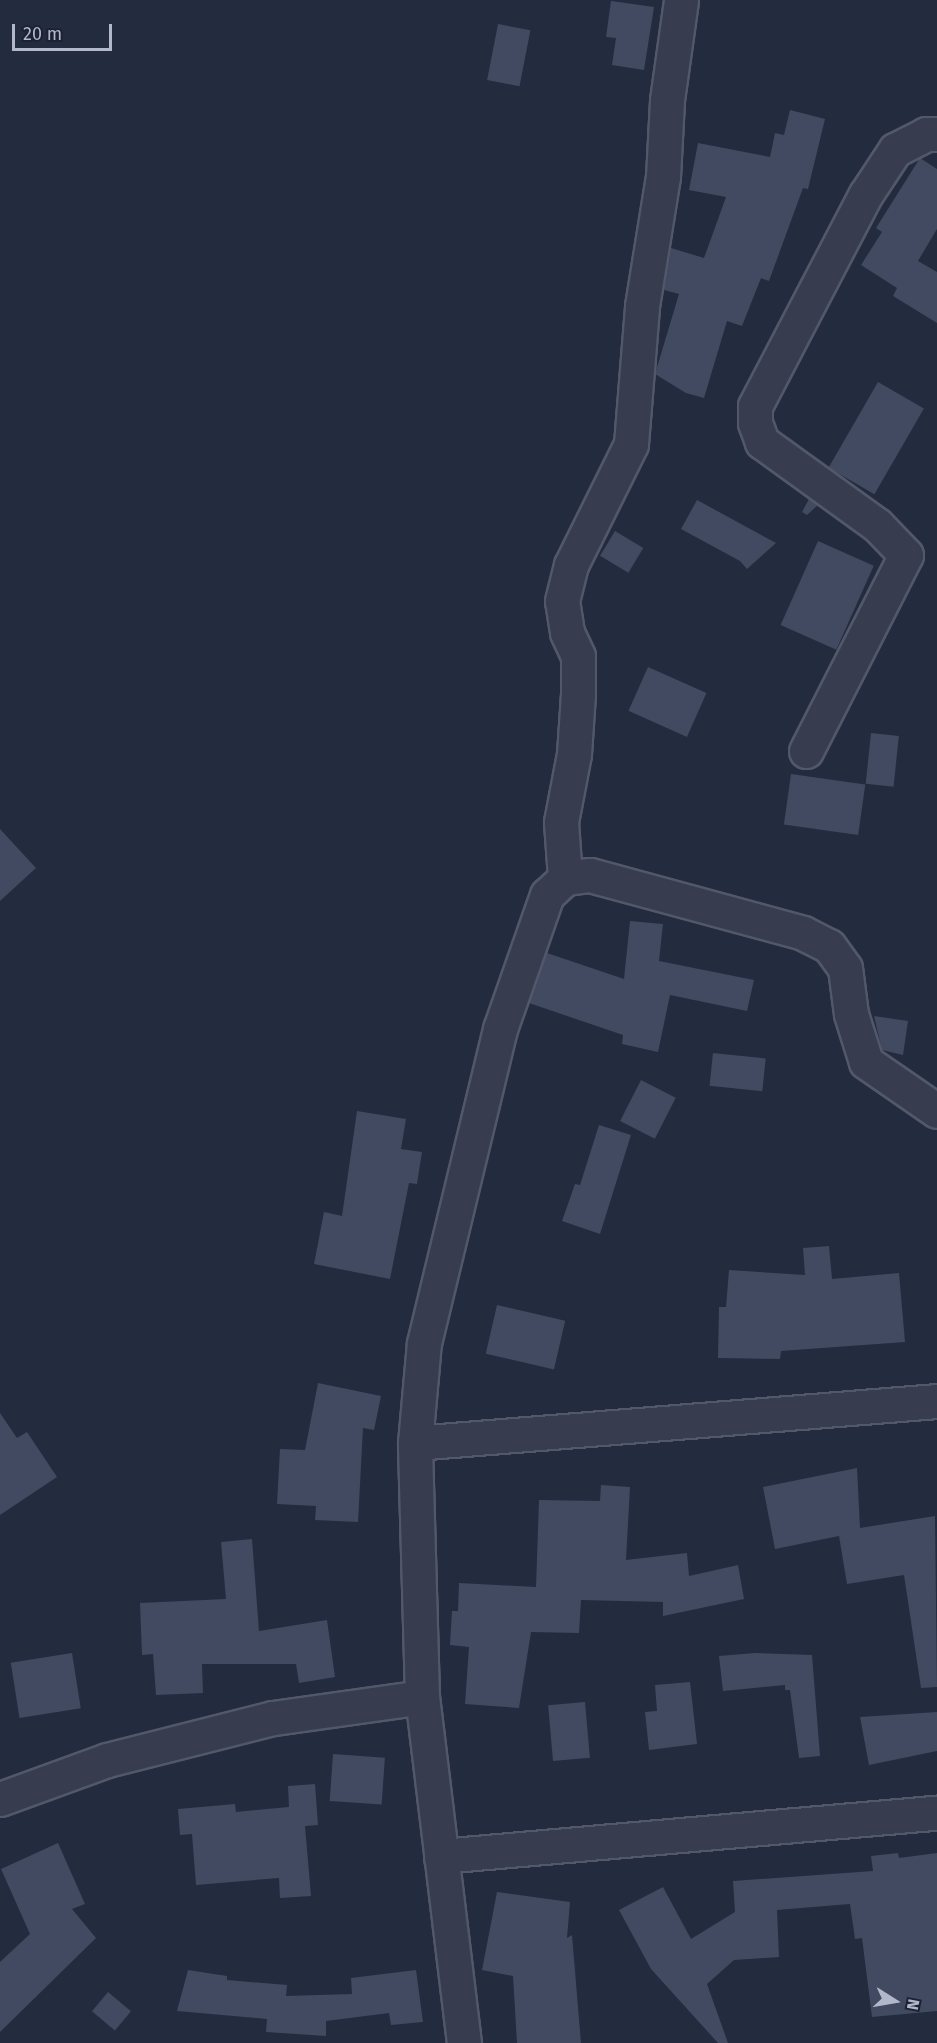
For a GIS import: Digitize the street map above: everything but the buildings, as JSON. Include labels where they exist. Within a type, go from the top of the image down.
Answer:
[{"type":"street","points":[[565,878],[561,822],[574,754],[578,657],[567,632],[562,601],[571,565],[631,444],[642,306],[663,177],[667,100],[681,0]]},
{"type":"street","points":[[806,751],[906,555],[877,525],[762,441],[755,423],[755,406],[866,194],[895,150],[926,134],[937,134]]},
{"type":"street","points":[[464,2043],[422,1697],[415,1443],[424,1343],[500,1029],[547,895],[565,878],[590,875],[802,933],[829,946],[845,968],[851,1014],[867,1062],[937,1110]]},
{"type":"street","points":[[415,1443],[937,1401]]},
{"type":"street","points":[[0,1799],[107,1760],[273,1718],[422,1697]]},
{"type":"street","points":[[441,1856],[937,1813]]}]
